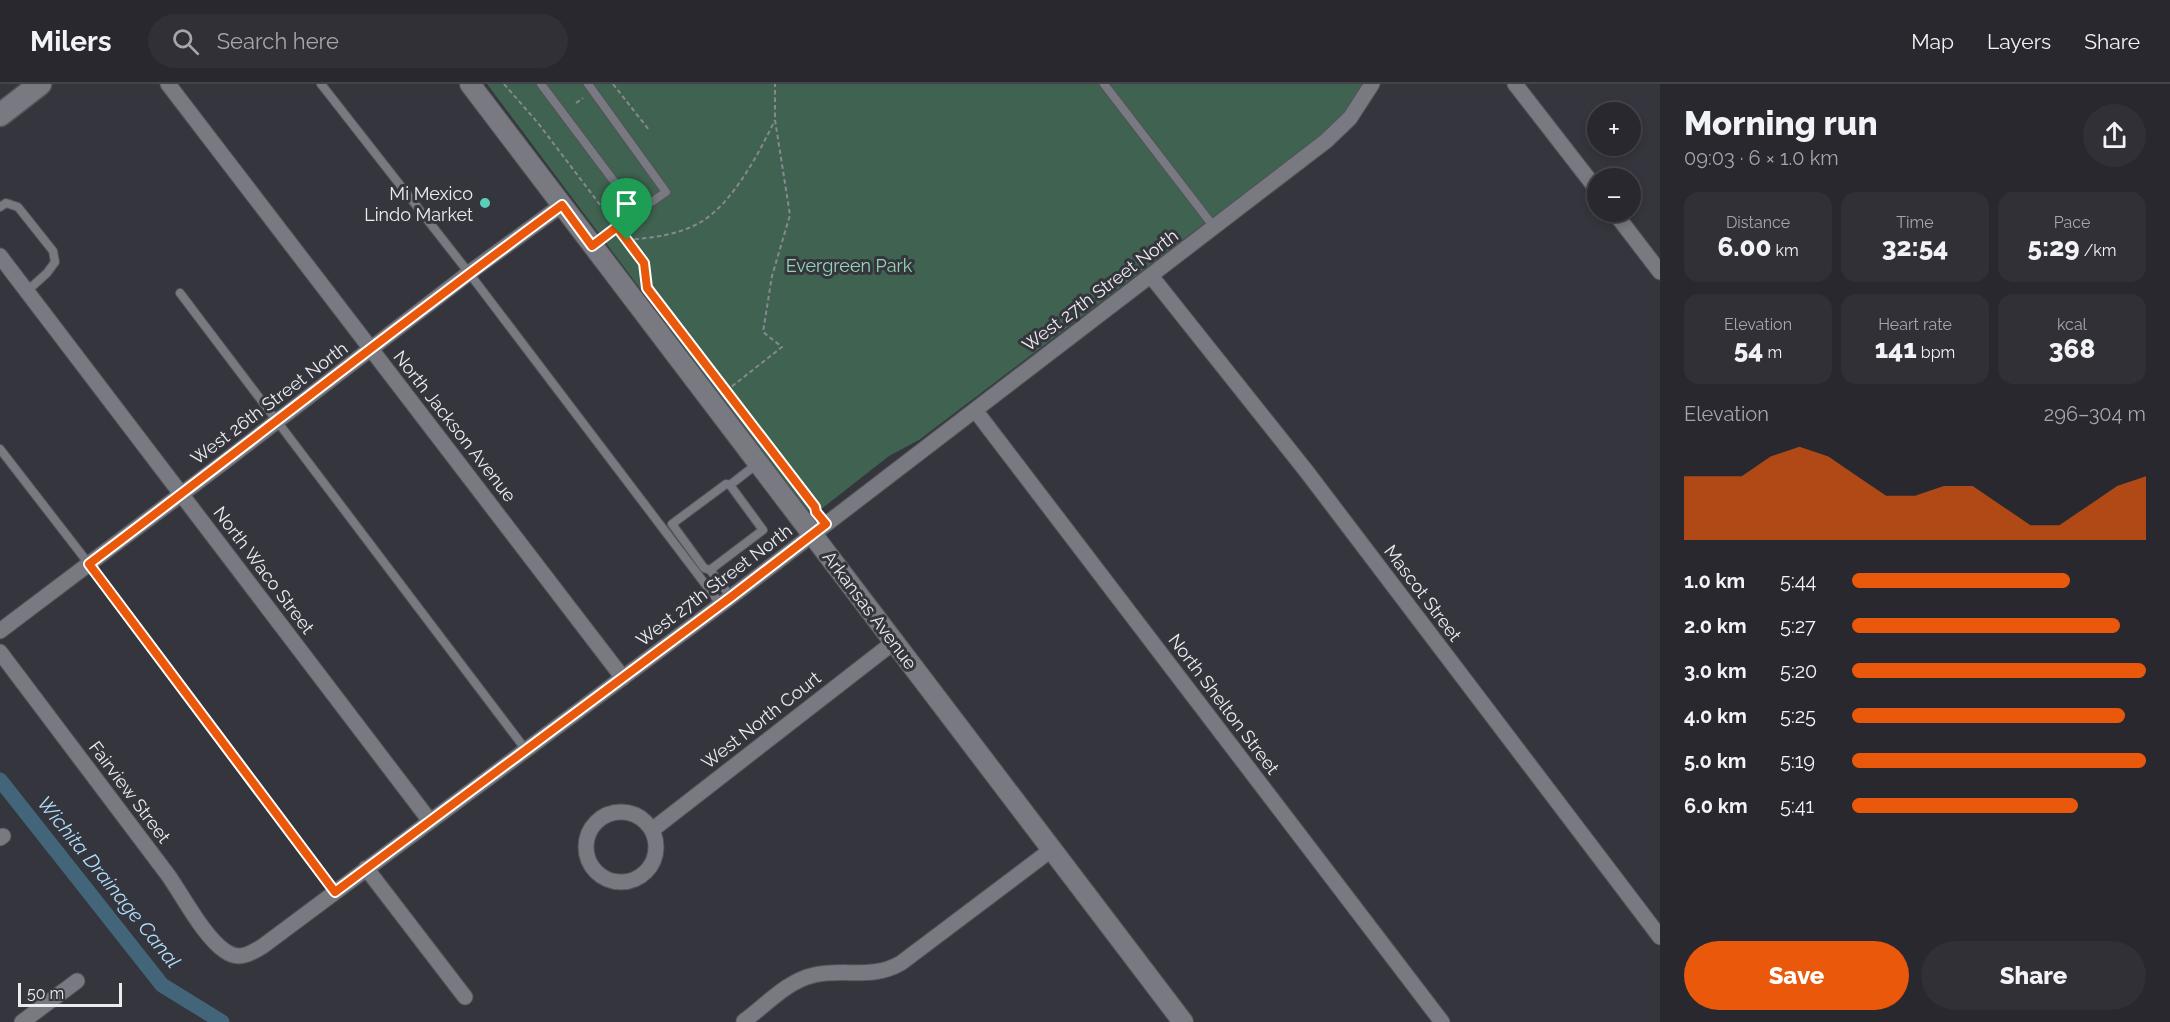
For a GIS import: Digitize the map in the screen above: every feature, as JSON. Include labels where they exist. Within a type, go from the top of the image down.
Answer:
[{"type":"main road","points":[[0,114],[40,84]]},
{"type":"street","name":"North Jackson Avenue","points":[[168,84],[623,678]]},
{"type":"street","name":"Arkansas Avenue","points":[[470,84],[758,463],[819,529],[894,642],[1183,1022]]},
{"type":"street","name":"West 27th Street North","points":[[230,954],[240,957],[263,946],[726,601],[1326,141],[1350,117],[1372,84]]},
{"type":"street","points":[[1515,84],[1587,176]]},
{"type":"street","name":"West 26th Street North","points":[[0,631],[277,422],[469,273],[562,205]]},
{"type":"street","points":[[1622,222],[1660,272]]},
{"type":"street","name":"North Waco Street","points":[[0,256],[430,821]]},
{"type":"street","name":"Mascot Street","points":[[1151,276],[1306,472],[1660,937]]},
{"type":"street","name":"North Shelton Street","points":[[975,410],[1442,1022]]},
{"type":"street","name":"West North Court","points":[[652,830],[894,642]]},
{"type":"street","name":"Fairview Street","points":[[0,652],[170,878],[205,929],[223,950],[230,954]]},
{"type":"street","points":[[622,812],[634,814],[652,830],[656,840],[653,862],[638,878],[628,882],[606,879],[589,863],[586,851],[587,839],[591,828],[600,819],[622,812]]},
{"type":"street","points":[[744,1021],[791,984],[811,976],[828,973],[887,971],[901,963],[1051,850]]},
{"type":"street","points":[[366,868],[465,997]]},
{"type":"street","points":[[21,1022],[77,981]]},
{"type":"lane","points":[[321,84],[726,601]]},
{"type":"lane","points":[[541,84],[637,212]]},
{"type":"lane","points":[[588,84],[666,192],[592,246]]},
{"type":"lane","points":[[1104,84],[1214,227]]},
{"type":"lane","points":[[3,205],[18,207],[53,251],[56,262],[27,291]]},
{"type":"lane","points":[[180,293],[526,750]]},
{"type":"lane","points":[[0,449],[335,892]]},
{"type":"lane","points":[[726,601],[710,570],[704,568],[672,524],[758,463]]},
{"type":"lane","points":[[710,570],[762,530],[730,485]]},
{"type":"path","points":[[504,84],[538,123],[644,263],[647,288]]},
{"type":"path","points":[[613,84],[649,130]]},
{"type":"path","points":[[726,391],[782,347],[764,332],[772,276],[790,215],[775,120],[775,84]]},
{"type":"path","points":[[627,240],[671,234],[700,223],[721,205],[742,178],[759,153],[775,120]]},
{"type":"path","points":[[683,334],[815,507],[819,529]]},
{"type":"green space","name":"Evergreen Park","points":[[487,84],[1365,84],[1345,113],[1324,133],[919,440],[889,456],[820,510],[813,512],[805,509]]},
{"type":"waterway","name":"Wichita Drainage Canal","points":[[0,780],[162,985],[222,1022]]},
{"type":"place","name":"Mi Mexico Lindo Market","points":[[485,203]]},
{"type":"route","points":[[562,205],[592,246],[617,227],[627,240],[644,263],[647,288],[826,524],[335,892],[89,564],[474,269],[562,205]]}]
